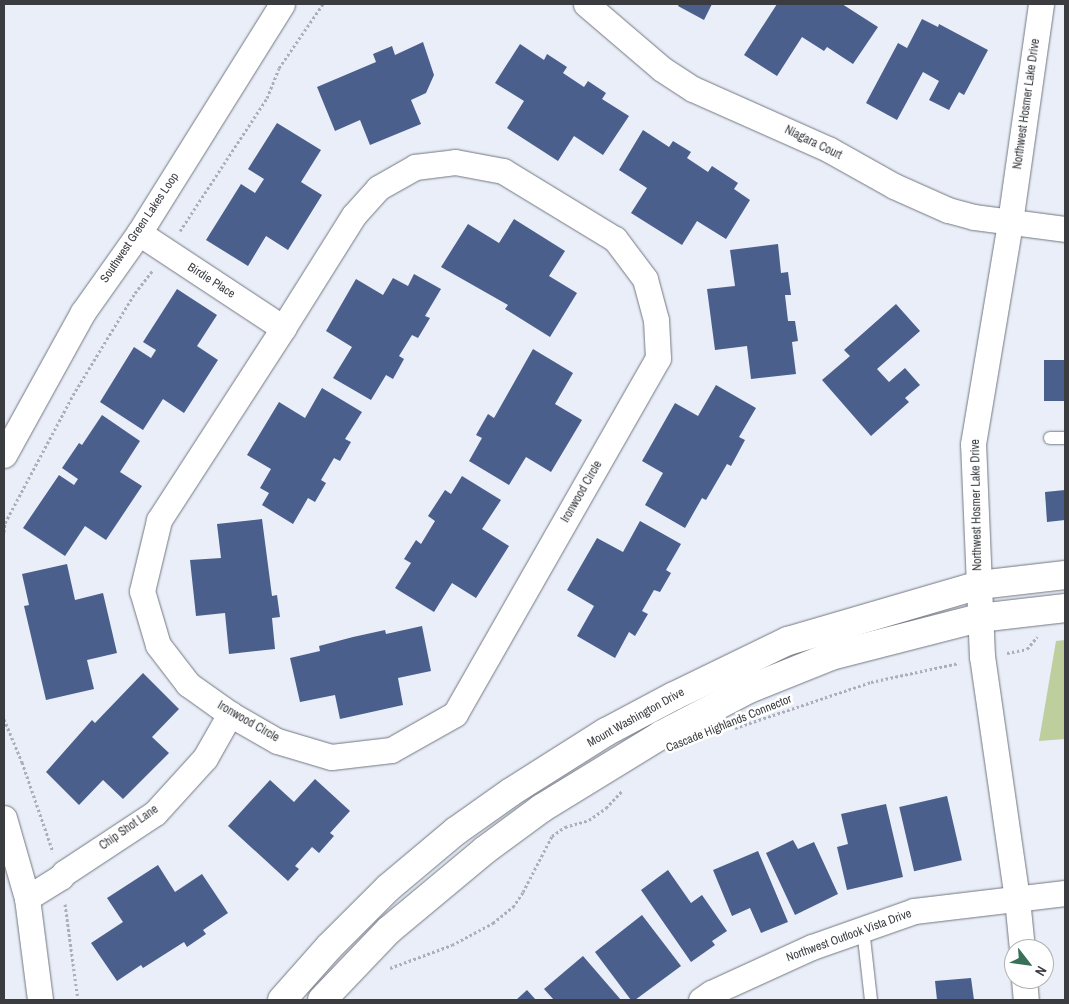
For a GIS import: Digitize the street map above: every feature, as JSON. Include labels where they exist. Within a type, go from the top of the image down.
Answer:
[{"type":"main road","name":"Mount Washington Drive","points":[[282,1000],[329,947],[388,888],[456,831],[511,792],[606,732],[674,696],[788,641],[978,585],[1065,575]]},
{"type":"main road","points":[[322,1000],[389,930],[484,850],[542,808],[661,735],[749,689],[831,656],[979,618],[1065,608]]},
{"type":"street","name":"Southwest Green Lakes Loop","points":[[4,455],[83,312],[139,233],[282,4]]},
{"type":"street","name":"Niagara Court","points":[[586,4],[662,69],[693,89],[828,150],[894,186],[948,210],[974,217],[1065,228]]},
{"type":"street","name":"Northwest Hosmer Lake Drive","points":[[1021,939],[1017,899],[982,657],[973,444],[1010,222],[1041,4]]},
{"type":"street","name":"Ironwood Circle","points":[[455,162],[503,172],[615,239],[645,279],[656,320],[658,358],[455,714],[391,750],[331,757],[277,741],[230,714],[188,684],[158,645],[142,592],[159,520],[284,328],[354,215],[378,188],[415,166],[455,162]]},
{"type":"street","name":"Birdie Place","points":[[139,233],[284,328]]},
{"type":"street","name":"Chip Shot Lane","points":[[27,898],[62,877],[64,873],[155,813],[205,758],[230,714]]},
{"type":"street","points":[[4,818],[27,898],[40,1000]]},
{"type":"street","name":"Northwest Outlook Vista Drive","points":[[700,1000],[711,993],[812,947],[914,911],[1065,893]]},
{"type":"lane","points":[[1050,438],[1065,438]]},
{"type":"lane","points":[[864,929],[871,1000]]},
{"type":"path","name":"Cascade Highlands Connector","points":[[731,730],[871,682],[1027,649],[1043,631]]},
{"type":"path","points":[[384,971],[452,945],[493,923],[512,907],[523,892],[552,836],[565,827],[589,820],[606,808],[627,786]]},
{"type":"green space","points":[[1065,640],[1065,739],[1039,741],[1056,641]]},
{"type":"building","points":[[679,4],[712,4],[704,20],[678,6]]},
{"type":"building","points":[[777,4],[842,4],[878,27],[853,64],[827,47],[824,51],[802,37],[777,76],[744,55]]},
{"type":"building","points":[[922,19],[938,27],[939,24],[988,50],[964,95],[959,92],[949,110],[929,100],[939,81],[923,72],[897,120],[866,103],[898,43],[907,48]]},
{"type":"building","points":[[423,42],[434,75],[426,93],[411,100],[421,124],[370,145],[360,120],[335,131],[317,87],[376,62],[373,54],[392,46],[395,55]]},
{"type":"building","points":[[520,44],[544,60],[547,54],[567,67],[563,73],[584,87],[588,81],[606,93],[602,99],[629,116],[603,155],[574,136],[558,161],[507,128],[524,101],[495,83]]},
{"type":"building","points":[[277,123],[321,150],[301,182],[322,195],[288,250],[266,236],[248,266],[206,240],[241,184],[255,193],[264,179],[248,169]]},
{"type":"building","points":[[643,130],[669,147],[673,141],[691,152],[687,158],[708,172],[712,166],[738,183],[734,189],[750,200],[726,239],[697,221],[682,245],[631,213],[647,188],[619,170]]},
{"type":"building","points":[[514,219],[565,251],[549,276],[577,293],[550,337],[505,309],[508,305],[441,267],[468,224],[499,243]]},
{"type":"building","points":[[778,244],[781,273],[788,272],[791,295],[785,295],[788,321],[795,321],[798,341],[792,342],[796,374],[751,379],[747,346],[715,350],[707,289],[735,286],[730,250]]},
{"type":"building","points":[[414,274],[441,289],[425,316],[430,318],[418,338],[412,335],[399,356],[404,359],[393,379],[386,375],[371,400],[333,378],[352,347],[326,331],[356,279],[383,295],[393,278],[408,286]]},
{"type":"building","points":[[177,289],[217,315],[197,346],[218,360],[184,413],[163,399],[143,430],[100,402],[134,347],[151,358],[156,350],[143,342]]},
{"type":"building","points":[[896,304],[920,331],[877,369],[889,382],[905,368],[920,385],[905,398],[909,402],[871,436],[822,380],[850,356],[844,350]]},
{"type":"building","points":[[533,349],[573,373],[555,404],[582,420],[551,472],[526,457],[509,485],[469,461],[482,438],[476,435],[488,414],[494,418]]},
{"type":"building","points":[[1044,360],[1065,360],[1065,401],[1044,401]]},
{"type":"building","points":[[716,385],[756,408],[739,437],[745,440],[731,466],[727,464],[706,500],[702,498],[685,528],[645,505],[663,473],[642,461],[675,403],[698,416]]},
{"type":"building","points":[[322,388],[362,412],[345,439],[351,442],[340,461],[334,458],[321,480],[326,483],[315,502],[308,498],[293,524],[262,505],[269,493],[260,488],[271,469],[247,455],[279,402],[305,418]]},
{"type":"building","points":[[102,415],[140,441],[120,472],[142,486],[106,540],[85,526],[65,556],[23,528],[59,475],[74,485],[78,479],[62,468],[79,443],[82,445]]},
{"type":"building","points":[[462,476],[501,500],[482,529],[509,546],[476,598],[452,583],[434,612],[395,588],[411,563],[404,559],[416,540],[421,544],[435,521],[428,516],[445,490],[451,494]]},
{"type":"building","points":[[1065,490],[1065,520],[1047,522],[1045,492]]},
{"type":"building","points":[[262,519],[272,596],[277,595],[280,617],[272,618],[275,649],[229,654],[225,613],[196,616],[190,560],[221,558],[217,524]]},
{"type":"building","points":[[640,521],[681,544],[666,570],[671,573],[660,592],[654,590],[642,611],[648,614],[635,636],[629,632],[615,658],[577,636],[594,606],[567,590],[597,538],[623,552]]},
{"type":"building","points":[[67,564],[75,600],[103,593],[117,653],[87,660],[94,689],[46,700],[24,606],[29,605],[22,574]]},
{"type":"building","points":[[422,626],[431,671],[398,678],[403,705],[340,719],[335,695],[300,702],[290,658],[320,651],[319,646],[353,637],[385,630],[386,634]]},
{"type":"building","points":[[143,673],[179,709],[152,737],[169,753],[123,799],[103,780],[79,805],[46,772],[92,720],[95,723]]},
{"type":"building","points":[[315,779],[350,811],[330,833],[334,836],[319,853],[312,847],[295,866],[299,869],[288,881],[228,826],[270,780],[294,802]]},
{"type":"building","points":[[947,796],[962,860],[914,871],[899,807]]},
{"type":"building","points":[[886,804],[903,877],[847,890],[837,847],[848,844],[841,814]]},
{"type":"building","points":[[793,840],[798,849],[814,842],[838,894],[795,915],[766,853]]},
{"type":"building","points":[[758,851],[788,922],[761,933],[750,908],[732,916],[713,870]]},
{"type":"building","points":[[158,865],[175,892],[202,874],[228,913],[203,930],[206,934],[187,947],[184,942],[143,968],[141,965],[117,981],[91,943],[123,922],[107,898]]},
{"type":"building","points":[[668,870],[691,903],[702,895],[727,931],[712,941],[715,945],[691,962],[641,890]]},
{"type":"building","points":[[642,915],[681,966],[635,1000],[631,1000],[595,952]]},
{"type":"building","points":[[583,956],[621,1000],[554,1000],[544,989]]},
{"type":"building","points":[[971,978],[974,1000],[937,1000],[935,981]]},
{"type":"building","points":[[527,990],[536,1000],[516,1000]]}]
